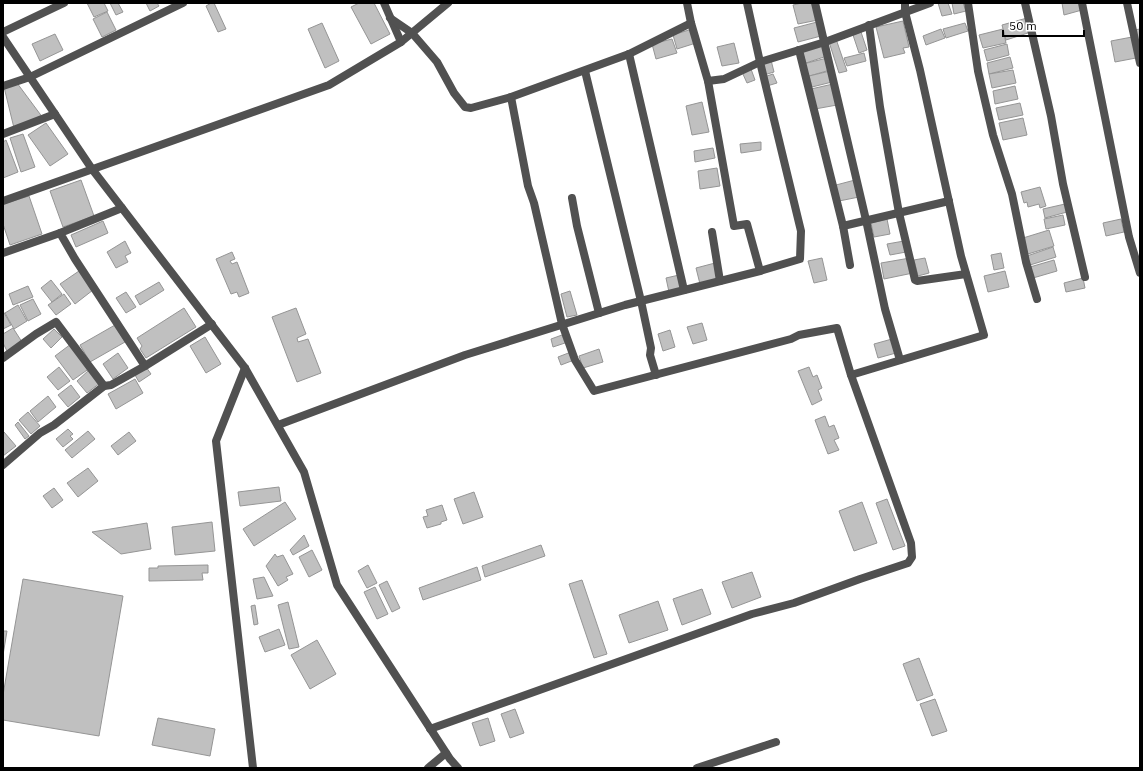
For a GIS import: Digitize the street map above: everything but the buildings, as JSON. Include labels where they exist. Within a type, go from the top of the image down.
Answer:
[{"type":"street","points":[[3,32],[64,3]]},
{"type":"street","points":[[3,86],[30,77],[183,3]]},
{"type":"street","points":[[384,3],[401,42]]},
{"type":"street","points":[[3,201],[329,85],[401,42],[448,3]]},
{"type":"street","points":[[687,3],[691,23],[708,81],[734,226],[747,224],[760,271]]},
{"type":"street","points":[[278,425],[465,355],[562,324],[641,301],[760,271],[800,259],[801,231],[747,3]]},
{"type":"street","points":[[815,3],[866,220],[885,309],[900,360]]},
{"type":"street","points":[[851,375],[984,335],[961,256],[905,3]]},
{"type":"street","points":[[708,81],[724,78],[760,62],[824,42],[930,3]]},
{"type":"street","points":[[968,3],[978,71],[993,135],[1012,194],[1026,262],[1037,299]]},
{"type":"street","points":[[1025,3],[1051,116],[1063,184],[1085,277]]},
{"type":"street","points":[[1082,3],[1129,237],[1140,274]]},
{"type":"street","points":[[1127,3],[1140,63]]},
{"type":"street","points":[[390,18],[412,33],[437,62],[454,93],[465,107],[479,106],[511,97],[586,71],[629,54],[691,23]]},
{"type":"street","points":[[869,25],[880,107],[899,212],[916,281],[966,274]]},
{"type":"street","points":[[3,37],[92,169],[246,368],[304,472],[337,585],[430,729],[458,768]]},
{"type":"street","points":[[799,50],[843,226],[850,265]]},
{"type":"street","points":[[629,54],[684,290]]},
{"type":"street","points":[[586,71],[641,301],[651,348],[650,356],[656,375]]},
{"type":"street","points":[[430,729],[752,614],[794,603],[908,563],[912,557],[911,543],[851,375],[837,328],[799,335],[791,339],[594,391],[575,360],[562,324],[534,203],[528,186],[511,97]]},
{"type":"street","points":[[3,134],[55,114]]},
{"type":"street","points":[[572,198],[577,226],[600,313]]},
{"type":"street","points":[[843,226],[949,201]]},
{"type":"street","points":[[3,252],[60,233],[122,208]]},
{"type":"street","points":[[712,232],[720,281]]},
{"type":"street","points":[[60,233],[145,366]]},
{"type":"street","points":[[3,358],[36,334],[56,322],[104,386]]},
{"type":"street","points":[[3,465],[40,433],[54,425],[104,386],[111,385],[145,366],[212,324]]},
{"type":"street","points":[[246,368],[216,441],[253,768]]},
{"type":"street","points":[[697,768],[776,742]]},
{"type":"street","points":[[428,768],[446,753]]}]
